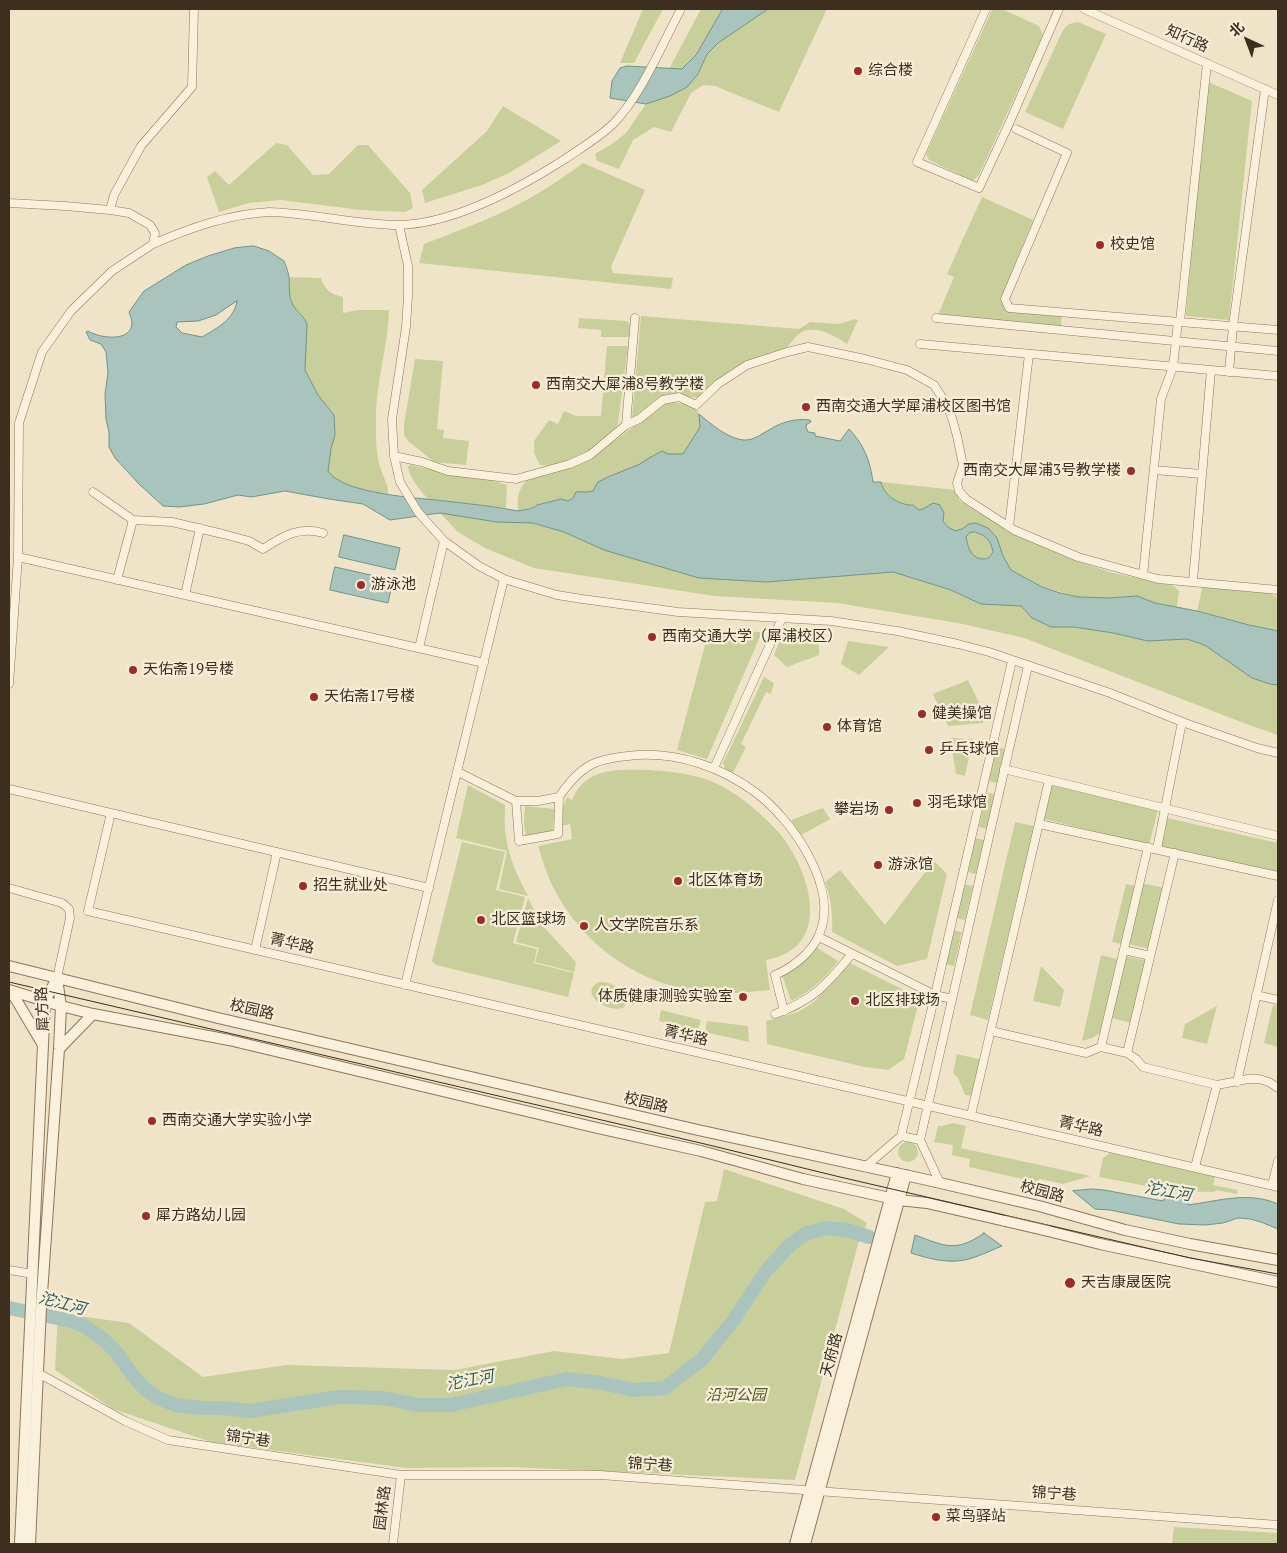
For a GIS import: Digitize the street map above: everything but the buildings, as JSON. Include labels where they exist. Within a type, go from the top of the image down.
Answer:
[{"type":"street","points":[[110,210],[114,195],[141,146],[192,87],[194,9]]},
{"type":"street","points":[[9,684],[10,637],[18,557],[19,423],[42,352],[71,311],[112,271],[153,244],[182,232],[220,220],[271,212],[399,225],[442,218],[475,207],[537,177],[614,123],[625,109],[652,65],[681,9]]},
{"type":"street","points":[[986,9],[917,162],[979,188],[1059,9]]},
{"type":"street","name":"知行路","points":[[1084,9],[1278,95]]},
{"type":"street","points":[[1143,574],[1161,399],[1173,366],[1179,322],[1207,63]]},
{"type":"street","points":[[1229,372],[1233,326],[1265,89]]},
{"type":"street","points":[[1016,129],[1067,153],[1005,299],[1009,308],[1278,330]]},
{"type":"street","points":[[9,203],[129,213],[150,225],[155,233],[153,244]]},
{"type":"street","points":[[399,225],[408,266],[406,327],[392,419],[394,456],[400,482],[418,512],[444,541],[479,566],[504,579],[557,595],[678,612],[831,621],[897,631],[989,652],[1110,693],[1182,722],[1257,748],[1278,753]]},
{"type":"street","points":[[626,425],[635,318]]},
{"type":"street","points":[[936,318],[1278,351]]},
{"type":"street","points":[[920,344],[1278,376]]},
{"type":"street","points":[[394,456],[422,462],[448,471],[516,479],[570,464],[590,455],[626,425],[639,419],[663,400],[679,397],[696,405],[718,384],[747,365],[808,347],[907,370],[934,385],[945,402],[957,436],[963,465],[957,483],[959,491],[966,499],[1009,527],[1078,557],[1158,579],[1278,590]]},
{"type":"street","points":[[1009,527],[1030,354]]},
{"type":"street","points":[[1193,581],[1211,370]]},
{"type":"street","points":[[1154,470],[1202,474]]},
{"type":"street","points":[[93,492],[133,520],[172,522],[200,528],[248,541],[263,549],[286,534],[312,530],[323,532]]},
{"type":"street","points":[[117,580],[133,520]]},
{"type":"street","points":[[185,595],[200,528]]},
{"type":"street","points":[[418,648],[444,541]]},
{"type":"street","points":[[18,557],[484,663]]},
{"type":"street","points":[[405,985],[504,579]]},
{"type":"street","points":[[714,768],[782,618]]},
{"type":"street","points":[[865,1167],[901,1136],[1012,661]]},
{"type":"street","points":[[940,1182],[920,1140],[1028,666]]},
{"type":"street","points":[[1156,849],[1182,722]]},
{"type":"street","points":[[516,801],[520,841],[558,834],[559,797],[576,774],[594,762],[617,756],[647,755],[689,760],[714,768],[755,792],[775,809],[805,849],[816,871],[824,901],[824,912],[819,936],[801,958],[790,967],[775,975],[784,1011]]},
{"type":"street","points":[[1004,769],[1278,836]]},
{"type":"street","points":[[458,772],[516,801],[538,801],[559,797]]},
{"type":"street","points":[[971,1116],[1050,780]]},
{"type":"street","points":[[9,789],[430,888]]},
{"type":"street","name":"菁华路","points":[[111,813],[88,912],[1275,1186]]},
{"type":"street","points":[[1039,824],[1278,876]]},
{"type":"street","points":[[1101,1046],[1148,847]]},
{"type":"street","points":[[255,950],[277,852]]},
{"type":"street","points":[[1127,1053],[1175,853]]},
{"type":"street","points":[[9,888],[62,902],[69,909],[70,915],[57,978]]},
{"type":"street","points":[[1236,1082],[1278,900]]},
{"type":"street","points":[[819,936],[935,995],[952,999]]},
{"type":"street","points":[[1124,950],[1150,956]]},
{"type":"street","points":[[775,1014],[804,1002],[816,994],[852,954]]},
{"type":"street","name":"校园路","points":[[9,966],[218,1018],[698,1130],[940,1182],[1039,1206],[1104,1225],[1190,1244],[1278,1260]]},
{"type":"street","name":"犀方路","points":[[36,1308],[33,1274],[46,1001],[57,978]]},
{"type":"street","name":"犀方路","points":[[20,1544],[36,1308],[59,1049],[61,1006],[57,978]]},
{"type":"street","points":[[10,991],[93,1014],[229,1040],[701,1151],[804,1179],[895,1199],[928,1203],[1100,1244],[1278,1282]]},
{"type":"street","points":[[10,991],[44,1046]]},
{"type":"street","points":[[1256,996],[1278,1000]]},
{"type":"street","points":[[59,1049],[93,1014]]},
{"type":"street","points":[[990,1032],[1086,1053],[1101,1046],[1127,1053],[1136,1059],[1142,1067],[1217,1085],[1248,1079],[1260,1079],[1278,1088]]},
{"type":"street","points":[[1195,1167],[1217,1085]]},
{"type":"street","points":[[901,1136],[920,1140]]},
{"type":"street","points":[[1275,1186],[1278,1161]]},
{"type":"street","name":"天府路","points":[[795,1544],[815,1490],[901,1174]]},
{"type":"street","points":[[9,1270],[33,1274]]},
{"type":"street","name":"犀方路","points":[[30,1544],[38,1373],[35,1331]]},
{"type":"street","name":"锦宁巷","points":[[38,1373],[125,1421],[168,1440],[401,1475],[600,1475],[1278,1525]]},
{"type":"street","name":"园林路","points":[[393,1544],[401,1475]]},
{"type":"street","name":"天府路","points":[[806,1544],[815,1490]]},
{"type":"green space","points":[[643,9],[663,9],[634,63],[620,63]]},
{"type":"green space","points":[[701,9],[723,9],[696,55],[682,69],[669,69]]},
{"type":"green space","points":[[768,9],[827,9],[779,112],[715,86],[703,85],[691,93],[671,132],[654,127],[633,140],[619,169],[597,161],[595,154],[626,133],[646,104],[670,96],[698,74],[707,54],[718,43]]},
{"type":"green space","points":[[1002,9],[1039,26],[1043,35],[979,175],[973,181],[929,160],[926,154],[992,10]]},
{"type":"green space","points":[[1078,22],[1106,34],[1063,129],[1025,112],[1062,32],[1068,25]]},
{"type":"green space","points":[[1206,81],[1252,101],[1229,320],[1186,316]]},
{"type":"green space","points":[[503,106],[561,141],[509,173],[482,185],[425,203],[422,190],[487,131]]},
{"type":"green space","points":[[276,143],[287,145],[313,175],[329,174],[358,145],[368,145],[410,193],[413,208],[405,212],[361,210],[281,200],[249,203],[219,212],[207,177],[215,171],[229,185]]},
{"type":"green space","points":[[583,163],[645,190],[611,267],[613,273],[673,278],[671,289],[419,263],[424,244],[517,205]]},
{"type":"green space","points":[[982,197],[1033,220],[1002,296],[1010,312],[1062,315],[1061,327],[938,315],[954,277],[947,274]]},
{"type":"green space","points":[[289,277],[321,278],[324,286],[329,291],[343,297],[343,313],[358,310],[389,310],[376,409],[378,459],[387,485],[388,495],[339,481],[328,471],[335,435],[334,415],[318,395],[305,370],[306,321],[293,306]]},
{"type":"green space","points":[[641,316],[799,329],[810,322],[839,324],[855,319],[858,320],[847,344],[821,331],[804,331],[798,334],[780,352],[731,370],[699,397],[666,394],[632,418]]},
{"type":"green space","points":[[579,318],[628,321],[630,326],[629,337],[601,337],[601,330],[578,328]]},
{"type":"green space","points":[[607,346],[628,346],[618,424],[598,445],[580,456],[561,463],[540,465],[534,453],[534,441],[549,420],[558,424],[564,411],[576,416],[601,416]]},
{"type":"green space","points":[[415,359],[443,361],[437,429],[444,430],[443,438],[469,441],[466,465],[434,462],[408,441],[404,435],[404,424]]},
{"type":"green space","points":[[673,402],[688,405],[698,411],[699,414],[700,427],[683,454],[668,454],[662,451],[641,464],[604,480],[593,491],[581,491],[568,501],[552,501],[518,511],[519,493],[528,479],[566,468],[598,453],[665,403]]},
{"type":"green space","points":[[410,465],[466,477],[491,480],[507,485],[506,508],[428,499],[411,476],[408,467]]},
{"type":"green space","points":[[881,482],[955,490],[960,501],[976,511],[1036,543],[1071,559],[1113,573],[1174,586],[1179,591],[1177,607],[1155,603],[1137,596],[1079,597],[1042,587],[1011,570],[1003,556],[997,538],[988,528],[955,531],[948,527],[933,503],[919,510],[913,505],[898,502],[885,491]]},
{"type":"green space","points":[[440,513],[497,522],[533,523],[699,578],[767,582],[893,572],[951,590],[981,604],[1021,606],[1032,618],[1051,627],[1074,627],[1148,641],[1187,639],[1206,646],[1252,678],[1278,685],[1278,735],[1024,638],[963,624],[837,603],[714,596],[534,568],[485,548],[458,532]]},
{"type":"green space","points":[[971,532],[983,535],[990,543],[993,551],[986,559],[980,559],[970,552],[965,537]]},
{"type":"green space","points":[[1203,584],[1270,593],[1278,598],[1278,631],[1197,611]]},
{"type":"green space","points":[[709,630],[762,632],[707,759],[677,750]]},
{"type":"green space","points":[[782,635],[819,638],[819,655],[787,667],[774,655]]},
{"type":"green space","points":[[848,641],[889,647],[859,675],[841,664]]},
{"type":"green space","points":[[764,677],[774,683],[771,694],[766,692],[741,744],[746,747],[733,773],[724,767],[723,763]]},
{"type":"green space","points":[[968,680],[986,717],[983,723],[948,726],[933,694]]},
{"type":"green space","points":[[950,738],[973,739],[965,776],[956,774]]},
{"type":"green space","points":[[996,747],[1005,749],[997,783],[989,781]]},
{"type":"green space","name":"北区体育场","points":[[650,770],[699,777],[727,789],[762,815],[780,834],[791,850],[807,887],[810,907],[808,925],[801,941],[787,953],[766,960],[770,990],[712,993],[687,990],[662,983],[639,973],[618,961],[598,946],[580,928],[565,908],[552,885],[538,846],[572,839],[570,823],[562,825],[563,808],[567,797],[572,800],[578,789],[586,781],[605,772]]},
{"type":"green space","points":[[1052,784],[1158,810],[1149,845],[1044,819]]},
{"type":"green space","points":[[468,785],[505,805],[507,845],[517,875],[528,896],[499,889],[507,851],[456,838]]},
{"type":"green space","points":[[986,793],[995,794],[987,829],[979,827]]},
{"type":"green space","points":[[525,806],[555,809],[552,833],[526,838]]},
{"type":"green space","points":[[823,808],[830,819],[801,835],[791,820]]},
{"type":"green space","points":[[1167,818],[1278,843],[1278,874],[1160,848]]},
{"type":"green space","points":[[1015,822],[1034,826],[988,1020],[970,1015]]},
{"type":"green space","points":[[975,838],[984,840],[976,874],[968,872]]},
{"type":"green space","name":"北区篮球场","points":[[462,842],[505,852],[496,890],[525,897],[513,943],[537,949],[534,963],[574,973],[568,997],[436,965],[432,961]]},
{"type":"green space","points":[[935,862],[947,874],[927,959],[897,966],[832,932],[831,907],[825,882],[840,870],[885,925]]},
{"type":"green space","points":[[1142,883],[1164,888],[1150,949],[1128,944]]},
{"type":"green space","points":[[964,884],[973,886],[965,920],[957,918]]},
{"type":"green space","points":[[1126,884],[1135,886],[1121,944],[1112,942]]},
{"type":"green space","points":[[528,898],[541,924],[576,962],[574,972],[535,962],[539,948],[516,942]]},
{"type":"green space","points":[[953,930],[962,932],[954,966],[946,964]]},
{"type":"green space","points":[[816,947],[838,961],[817,984],[791,1001],[782,975]]},
{"type":"green space","points":[[1101,955],[1117,959],[1100,1033],[1082,1041]]},
{"type":"green space","points":[[1125,956],[1147,961],[1132,1023],[1111,1018]]},
{"type":"green space","points":[[850,963],[920,998],[904,1059],[888,1070],[865,1067],[767,1044],[766,1021],[798,1012],[814,1002]]},
{"type":"green space","points":[[1041,966],[1064,990],[1060,1007],[1033,1001]]},
{"type":"green space","points":[[599,982],[609,983],[617,987],[625,999],[626,1004],[623,1008],[616,1009],[596,1001],[591,991],[593,986]]},
{"type":"green space","points":[[1273,1005],[1278,1006],[1278,1047],[1264,1043]]},
{"type":"green space","points":[[1217,1006],[1207,1044],[1182,1038],[1185,1024]]},
{"type":"green space","points":[[661,1010],[701,1020],[698,1030],[659,1021]]},
{"type":"green space","points":[[707,1021],[748,1026],[749,1042],[705,1032]]},
{"type":"green space","points":[[957,1054],[982,1060],[973,1096],[965,1095],[958,1078],[953,1073]]},
{"type":"green space","points":[[953,1123],[966,1126],[961,1148],[1091,1176],[1063,1184],[1040,1179],[1036,1182],[969,1167],[970,1159],[952,1155],[953,1145],[934,1142],[938,1126]]},
{"type":"green space","points":[[908,1142],[915,1145],[918,1152],[915,1159],[908,1162],[901,1159],[898,1152],[901,1145]]},
{"type":"green space","points":[[1110,1153],[1215,1177],[1213,1185],[1237,1190],[1237,1194],[1216,1190],[1214,1192],[1173,1191],[1099,1177],[1103,1158]]},
{"type":"green space","name":"沿河公园","points":[[724,1169],[844,1209],[867,1223],[858,1244],[795,1480],[512,1467],[406,1468],[211,1442],[113,1409],[55,1370],[58,1313],[129,1323],[203,1377],[286,1365],[455,1370],[554,1351],[622,1359],[669,1353],[705,1202],[717,1201]]},
{"type":"green space","points":[[1174,1527],[1278,1533],[1278,1544],[1172,1544]]},
{"type":"water","points":[[723,9],[768,9],[718,43],[707,54],[698,74],[687,87],[670,96],[646,104],[610,98],[612,81],[620,68],[627,66],[682,69],[696,55]]},
{"type":"water","points":[[254,246],[269,251],[284,261],[288,271],[291,302],[305,319],[307,325],[305,370],[318,395],[334,415],[335,435],[328,471],[336,479],[349,485],[364,490],[400,496],[491,506],[518,511],[561,499],[568,501],[573,498],[576,492],[593,491],[598,482],[640,464],[662,451],[668,454],[683,454],[700,427],[699,414],[725,434],[743,440],[754,438],[774,427],[794,420],[810,420],[811,422],[806,427],[808,432],[815,433],[815,436],[840,441],[849,429],[866,453],[873,482],[881,482],[882,487],[893,499],[903,504],[913,505],[919,510],[933,503],[940,505],[944,513],[943,521],[955,531],[969,524],[976,523],[988,528],[997,538],[1003,556],[1011,570],[1042,587],[1079,597],[1137,596],[1155,603],[1197,611],[1278,631],[1278,685],[1252,678],[1206,646],[1187,639],[1148,641],[1074,627],[1051,627],[1032,618],[1021,606],[981,604],[951,590],[893,572],[767,582],[699,578],[604,550],[564,532],[533,523],[497,522],[440,513],[390,520],[363,504],[285,491],[251,497],[238,495],[204,504],[179,507],[163,506],[115,458],[109,447],[105,394],[108,373],[106,352],[101,344],[90,340],[86,332],[106,337],[126,334],[132,323],[129,312],[144,291],[186,265],[234,248]],"holes":[[[237,301],[229,318],[219,327],[202,337],[182,333],[176,327],[177,322],[198,321],[216,315]],[[975,532],[985,537],[991,544],[993,551],[986,559],[980,559],[969,549],[966,537],[969,533]]]},
{"type":"water","name":"游泳池","points":[[344,535],[400,548],[395,570],[339,557]]},
{"type":"water","name":"游泳池","points":[[335,567],[393,580],[388,603],[330,590]]},
{"type":"water","points":[[1092,1189],[1163,1201],[1165,1197],[1188,1198],[1188,1205],[1233,1198],[1267,1200],[1278,1204],[1278,1229],[1250,1219],[1238,1218],[1223,1223],[1205,1225],[1179,1224],[1110,1210],[1095,1209],[1073,1191]]},
{"type":"water","points":[[984,1233],[1002,1246],[976,1257],[957,1261],[933,1259],[911,1253],[915,1235],[950,1246],[966,1243]]},
{"type":"waterway","name":"沱江河","points":[[9,1308],[71,1321],[84,1326],[104,1340],[116,1352],[145,1389],[158,1398],[175,1405],[250,1411],[339,1397],[383,1398],[418,1405],[451,1405],[567,1379],[601,1383],[634,1390],[665,1388],[702,1359],[733,1321],[766,1271],[791,1244],[807,1233],[827,1228],[847,1230],[869,1237]]},
{"type":"tram line","points":[[9,982],[1190,1258],[1278,1274]]},
{"type":"place","name":"综合楼","points":[[858,71]]},
{"type":"place","name":"校史馆","points":[[1100,245]]},
{"type":"place","name":"西南交大犀浦8号教学楼","points":[[536,385]]},
{"type":"place","name":"西南交通大学犀浦校区图书馆","points":[[806,407]]},
{"type":"place","name":"西南交大犀浦3号教学楼","points":[[1131,471]]},
{"type":"place","name":"游泳池","points":[[361,585]]},
{"type":"place","name":"西南交通大学（犀浦校区）","points":[[652,637]]},
{"type":"place","name":"天佑斋19号楼","points":[[133,670]]},
{"type":"place","name":"天佑斋17号楼","points":[[314,697]]},
{"type":"place","name":"健美操馆","points":[[922,714]]},
{"type":"place","name":"体育馆","points":[[827,727]]},
{"type":"place","name":"乒乓球馆","points":[[929,750]]},
{"type":"place","name":"羽毛球馆","points":[[917,803]]},
{"type":"place","name":"攀岩场","points":[[889,810]]},
{"type":"place","name":"游泳馆","points":[[878,865]]},
{"type":"place","name":"北区体育场","points":[[678,881]]},
{"type":"place","name":"招生就业处","points":[[303,886]]},
{"type":"place","name":"北区篮球场","points":[[481,920]]},
{"type":"place","name":"人文学院音乐系","points":[[584,926]]},
{"type":"place","name":"体质健康测验实验室","points":[[743,997]]},
{"type":"place","name":"北区排球场","points":[[855,1001]]},
{"type":"place","name":"西南交通大学实验小学","points":[[152,1121]]},
{"type":"place","name":"犀方路幼儿园","points":[[146,1216]]},
{"type":"place","name":"天吉康晟医院","points":[[1070,1283]]},
{"type":"place","name":"菜鸟驿站","points":[[936,1517]]}]
